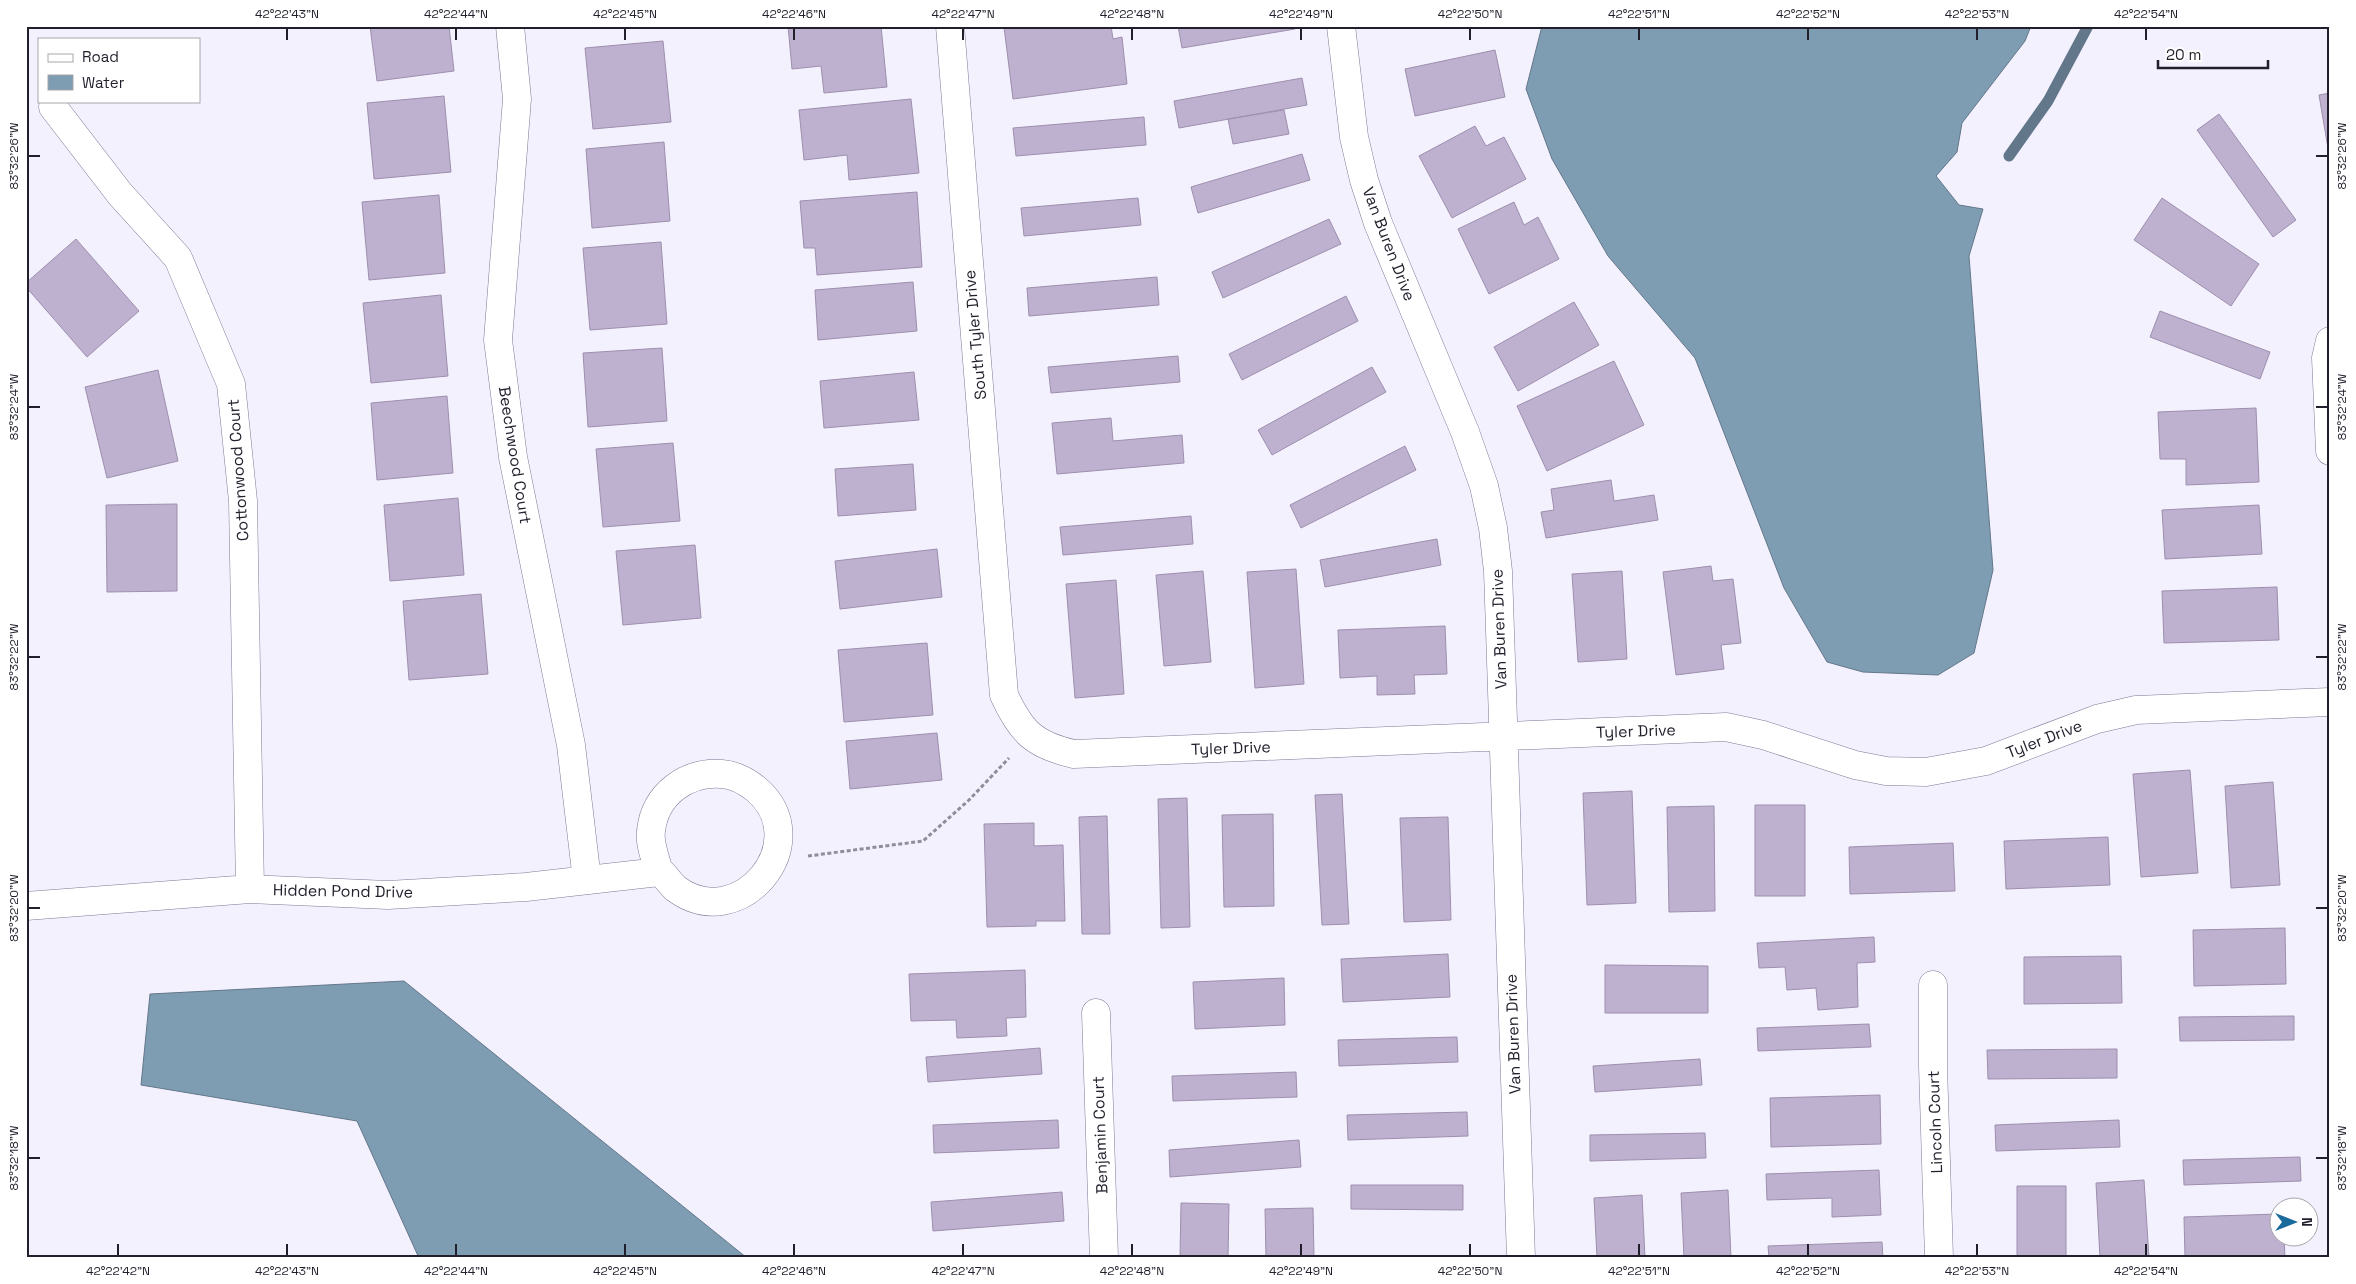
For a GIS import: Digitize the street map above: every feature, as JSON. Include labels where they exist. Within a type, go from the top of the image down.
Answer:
[{"type":"street","name":"Beechwood Court","points":[[510,26],[517,99],[498,340],[513,457],[571,745],[587,880]]},
{"type":"street","name":"South Tyler Drive","points":[[950,26],[1000,644]]},
{"type":"street","name":"Van Buren Drive","points":[[1341,26],[1354,137],[1364,180],[1378,223],[1465,432],[1484,486],[1493,528],[1498,571],[1520,1258]]},
{"type":"street","name":"Cottonwood Court","points":[[53,107],[120,194],[178,258],[231,384],[243,500],[250,889]]},
{"type":"street","points":[[2330,341],[2326,358],[2330,451]]},
{"type":"street","name":"Tyler Drive","points":[[1000,644],[1004,695],[1015,720],[1030,736],[1053,749],[1074,754],[1726,727],[1763,734],[1855,765],[1886,771],[1926,772],[1986,761],[2097,719],[2136,710],[2330,702]]},
{"type":"street","points":[[708,773],[730,775],[746,781],[764,795],[774,815],[779,837],[774,860],[763,879],[746,893],[716,901],[694,898],[675,887],[659,872],[650,832],[656,811],[669,792],[686,779],[708,773]]},
{"type":"street","name":"Hidden Pond Drive","points":[[26,906],[250,889],[388,895],[526,887],[659,872]]},
{"type":"street","name":"Lincoln Court","points":[[1933,985],[1933,1066],[1939,1258]]},
{"type":"street","name":"Benjamin Court","points":[[1096,1013],[1104,1258]]},
{"type":"path","points":[[774,860],[897,846],[924,841],[969,800],[1030,736]]},
{"type":"water","points":[[1542,26],[2031,26],[2025,41],[1962,123],[1957,152],[1936,176],[1959,205],[1983,209],[1969,256],[1993,570],[1974,653],[1938,675],[1863,672],[1827,662],[1784,588],[1695,358],[1608,256],[1552,159],[1526,89]]},
{"type":"water","points":[[404,981],[747,1258],[419,1258],[357,1121],[141,1085],[150,994]]},
{"type":"building","points":[[370,26],[449,26],[454,71],[377,81]]},
{"type":"building","points":[[788,26],[881,26],[887,87],[824,93],[821,66],[792,69]]},
{"type":"building","points":[[1111,26],[1113,39],[1122,37],[1127,84],[1013,99],[1004,27]]},
{"type":"building","points":[[1178,26],[1295,26],[1295,29],[1182,48]]},
{"type":"building","points":[[663,41],[671,122],[593,129],[585,48]]},
{"type":"building","points":[[1495,50],[1505,97],[1415,116],[1405,69]]},
{"type":"building","points":[[1302,78],[1307,105],[1179,128],[1174,101]]},
{"type":"building","points":[[2330,93],[2330,160],[2319,95]]},
{"type":"building","points":[[444,96],[451,172],[374,179],[367,103]]},
{"type":"building","points":[[911,99],[919,173],[849,180],[847,155],[804,160],[799,110]]},
{"type":"building","points":[[1284,110],[1289,134],[1233,144],[1228,119]]},
{"type":"building","points":[[2219,114],[2296,220],[2273,237],[2197,130]]},
{"type":"building","points":[[1144,117],[1146,145],[1016,156],[1013,128]]},
{"type":"building","points":[[1475,126],[1486,146],[1504,137],[1526,179],[1452,218],[1419,156]]},
{"type":"building","points":[[664,142],[670,221],[592,228],[586,149]]},
{"type":"building","points":[[1302,154],[1310,180],[1198,213],[1191,187]]},
{"type":"building","points":[[917,192],[922,267],[817,275],[815,248],[804,248],[800,201]]},
{"type":"building","points":[[439,195],[445,273],[369,280],[362,202]]},
{"type":"building","points":[[1138,198],[1141,225],[1024,236],[1021,208]]},
{"type":"building","points":[[2162,198],[2259,264],[2231,306],[2134,240]]},
{"type":"building","points":[[1514,202],[1524,225],[1538,217],[1559,259],[1489,294],[1458,229]]},
{"type":"building","points":[[1329,219],[1341,244],[1223,298],[1212,272]]},
{"type":"building","points":[[76,239],[139,311],[87,357],[26,287],[26,283]]},
{"type":"building","points":[[661,242],[667,324],[590,330],[583,248]]},
{"type":"building","points":[[1157,277],[1159,305],[1029,316],[1027,288]]},
{"type":"building","points":[[913,282],[917,331],[818,340],[815,290]]},
{"type":"building","points":[[441,295],[448,376],[371,383],[363,303]]},
{"type":"building","points":[[1346,296],[1358,321],[1242,380],[1229,354]]},
{"type":"building","points":[[1574,302],[1599,345],[1518,391],[1494,347]]},
{"type":"building","points":[[2160,311],[2270,352],[2260,379],[2150,337]]},
{"type":"building","points":[[662,348],[667,421],[588,427],[583,353]]},
{"type":"building","points":[[1178,356],[1180,382],[1051,393],[1048,367]]},
{"type":"building","points":[[1614,361],[1644,425],[1547,471],[1517,406]]},
{"type":"building","points":[[1372,367],[1386,392],[1272,455],[1258,430]]},
{"type":"building","points":[[158,370],[178,461],[107,478],[85,387]]},
{"type":"building","points":[[914,372],[919,420],[824,428],[820,381]]},
{"type":"building","points":[[447,396],[453,473],[377,480],[371,403]]},
{"type":"building","points":[[2256,408],[2259,482],[2186,485],[2186,459],[2160,459],[2158,412]]},
{"type":"building","points":[[1111,418],[1113,441],[1182,435],[1184,463],[1057,474],[1052,423]]},
{"type":"building","points":[[673,443],[680,521],[603,527],[596,449]]},
{"type":"building","points":[[1405,446],[1416,470],[1301,528],[1290,505]]},
{"type":"building","points":[[913,464],[916,510],[838,516],[835,469]]},
{"type":"building","points":[[1611,480],[1614,501],[1654,495],[1658,520],[1546,538],[1541,512],[1554,510],[1551,489]]},
{"type":"building","points":[[458,498],[464,575],[390,581],[384,505]]},
{"type":"building","points":[[177,504],[177,591],[107,592],[106,505]]},
{"type":"building","points":[[2259,505],[2262,554],[2165,559],[2162,510]]},
{"type":"building","points":[[1191,516],[1193,544],[1063,555],[1060,527]]},
{"type":"building","points":[[1437,539],[1441,565],[1325,587],[1320,560]]},
{"type":"building","points":[[695,545],[701,618],[623,625],[616,551]]},
{"type":"building","points":[[937,549],[942,597],[840,609],[835,561]]},
{"type":"building","points":[[1711,566],[1713,581],[1733,579],[1741,643],[1721,645],[1724,669],[1676,675],[1663,572]]},
{"type":"building","points":[[1296,569],[1304,684],[1255,688],[1247,572]]},
{"type":"building","points":[[1203,571],[1211,662],[1164,666],[1156,575]]},
{"type":"building","points":[[1622,571],[1627,659],[1578,662],[1572,574]]},
{"type":"building","points":[[1116,580],[1124,694],[1075,698],[1066,584]]},
{"type":"building","points":[[2277,587],[2279,640],[2164,643],[2162,591]]},
{"type":"building","points":[[481,594],[488,674],[409,680],[403,601]]},
{"type":"building","points":[[1445,626],[1447,674],[1414,675],[1415,694],[1377,695],[1377,676],[1340,678],[1338,630]]},
{"type":"building","points":[[927,643],[933,715],[844,722],[838,650]]},
{"type":"building","points":[[937,733],[942,780],[850,789],[846,741]]},
{"type":"building","points":[[2190,770],[2198,873],[2141,877],[2133,774]]},
{"type":"building","points":[[2273,782],[2280,885],[2231,888],[2225,786]]},
{"type":"building","points":[[1632,791],[1636,903],[1587,905],[1583,793]]},
{"type":"building","points":[[1342,794],[1349,924],[1322,925],[1315,795]]},
{"type":"building","points":[[1187,798],[1190,927],[1161,928],[1158,799]]},
{"type":"building","points":[[1755,805],[1805,805],[1805,896],[1755,896]]},
{"type":"building","points":[[1714,806],[1715,911],[1669,912],[1667,807]]},
{"type":"building","points":[[1273,814],[1274,906],[1224,907],[1222,815]]},
{"type":"building","points":[[1107,816],[1110,934],[1082,934],[1079,817]]},
{"type":"building","points":[[1448,817],[1451,920],[1404,922],[1400,818]]},
{"type":"building","points":[[1034,823],[1034,846],[1063,845],[1065,921],[1036,921],[1036,926],[987,927],[984,824]]},
{"type":"building","points":[[2108,837],[2110,885],[2006,889],[2004,841]]},
{"type":"building","points":[[1953,843],[1955,891],[1850,894],[1849,847]]},
{"type":"building","points":[[2285,928],[2286,984],[2194,986],[2193,930]]},
{"type":"building","points":[[1874,937],[1875,962],[1857,963],[1858,1007],[1818,1010],[1816,988],[1787,990],[1785,967],[1759,968],[1757,943]]},
{"type":"building","points":[[1448,954],[1450,997],[1343,1002],[1341,959]]},
{"type":"building","points":[[2121,956],[2122,1003],[2024,1004],[2024,957]]},
{"type":"building","points":[[1605,965],[1708,966],[1708,1013],[1605,1013]]},
{"type":"building","points":[[1025,970],[1026,1017],[1006,1018],[1007,1036],[957,1038],[956,1020],[911,1021],[909,974]]},
{"type":"building","points":[[1284,978],[1285,1025],[1195,1029],[1193,982]]},
{"type":"building","points":[[2294,1016],[2294,1040],[2180,1041],[2179,1017]]},
{"type":"building","points":[[1869,1024],[1871,1047],[1758,1051],[1757,1028]]},
{"type":"building","points":[[1457,1037],[1458,1062],[1339,1066],[1338,1040]]},
{"type":"building","points":[[1040,1048],[1042,1074],[928,1082],[926,1057]]},
{"type":"building","points":[[2117,1049],[2117,1078],[1988,1079],[1987,1050]]},
{"type":"building","points":[[1700,1059],[1702,1085],[1595,1092],[1593,1066]]},
{"type":"building","points":[[1296,1072],[1297,1097],[1173,1101],[1172,1076]]},
{"type":"building","points":[[1880,1095],[1881,1144],[1771,1147],[1770,1098]]},
{"type":"building","points":[[1467,1112],[1468,1136],[1348,1140],[1347,1115]]},
{"type":"building","points":[[1058,1120],[1059,1148],[934,1153],[933,1125]]},
{"type":"building","points":[[2119,1120],[2120,1147],[1996,1151],[1995,1125]]},
{"type":"building","points":[[1705,1133],[1706,1158],[1590,1161],[1590,1135]]},
{"type":"building","points":[[1299,1140],[1301,1167],[1170,1177],[1169,1150]]},
{"type":"building","points":[[2300,1157],[2301,1181],[2184,1185],[2183,1160]]},
{"type":"building","points":[[1879,1170],[1881,1215],[1832,1217],[1832,1198],[1767,1200],[1766,1174]]},
{"type":"building","points":[[2144,1180],[2149,1258],[2100,1258],[2096,1183]]},
{"type":"building","points":[[1351,1185],[1463,1185],[1463,1210],[1351,1209]]},
{"type":"building","points":[[2017,1186],[2066,1186],[2066,1258],[2017,1258]]},
{"type":"building","points":[[1728,1190],[1731,1258],[1684,1258],[1681,1193]]},
{"type":"building","points":[[1062,1192],[1064,1221],[933,1231],[931,1202]]},
{"type":"building","points":[[1642,1195],[1645,1258],[1597,1258],[1594,1198]]},
{"type":"building","points":[[1181,1203],[1229,1204],[1228,1258],[1180,1258]]},
{"type":"building","points":[[1313,1208],[1314,1258],[1266,1258],[1265,1209]]},
{"type":"building","points":[[2268,1214],[2268,1246],[2284,1246],[2285,1258],[2185,1258],[2184,1217]]},
{"type":"building","points":[[1882,1242],[1883,1258],[1769,1258],[1768,1246]]},
{"type":"waterway","points":[[2009,156],[2048,101],[2088,26]]}]
